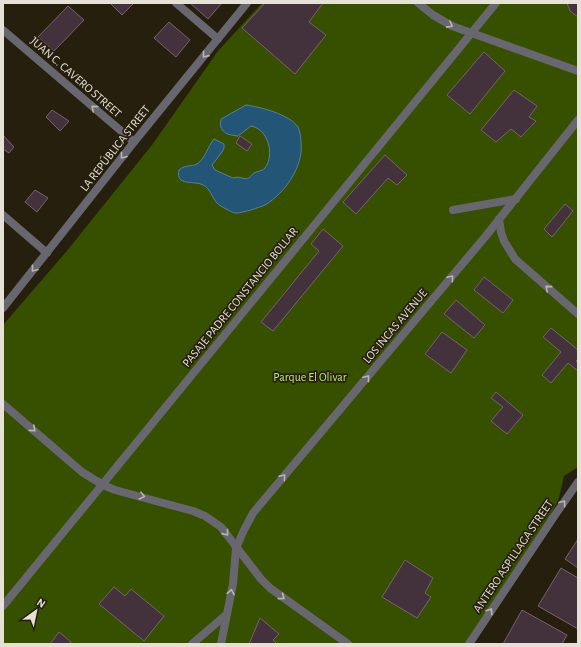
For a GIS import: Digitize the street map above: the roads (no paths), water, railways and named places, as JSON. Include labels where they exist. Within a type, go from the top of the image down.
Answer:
[{"type":"street","points":[[176,3],[218,39]]},
{"type":"street","name":"LA REPÚBLICA STREET","points":[[3,308],[134,142],[247,3]]},
{"type":"street","points":[[418,3],[433,15],[452,26],[578,71]]},
{"type":"street","name":"PASAJE PADRE CONSTANCIO BOLLAR","points":[[3,606],[496,3]]},
{"type":"street","name":"JUAN C. CAVERO STREET","points":[[3,30],[134,142]]},
{"type":"street","name":"LOS INCAS AVENUE","points":[[220,644],[233,584],[236,548],[253,513],[516,199],[578,120]]},
{"type":"street","points":[[454,210],[516,199]]},
{"type":"street","points":[[3,215],[47,253]]},
{"type":"street","points":[[499,219],[504,241],[515,259],[577,312]]},
{"type":"street","points":[[3,404],[82,472],[103,485],[115,490],[180,506],[205,516],[221,527],[236,548],[270,588],[348,644]]},
{"type":"street","name":"ANTERO ASPILLAGA STREET","points":[[469,644],[578,482]]},
{"type":"street","points":[[192,644],[227,614]]},
{"type":"water","points":[[246,105],[259,107],[274,112],[294,122],[300,132],[301,151],[292,178],[272,200],[263,206],[240,213],[235,213],[218,204],[205,186],[182,181],[180,179],[179,170],[200,162],[214,139],[224,144],[222,152],[212,165],[215,170],[233,178],[238,177],[246,179],[254,173],[264,169],[268,162],[269,149],[266,137],[262,132],[251,126],[238,136],[227,134],[221,127],[221,119]]},
{"type":"park label","name":"Parque El Olivar","points":[[310,377]]}]
